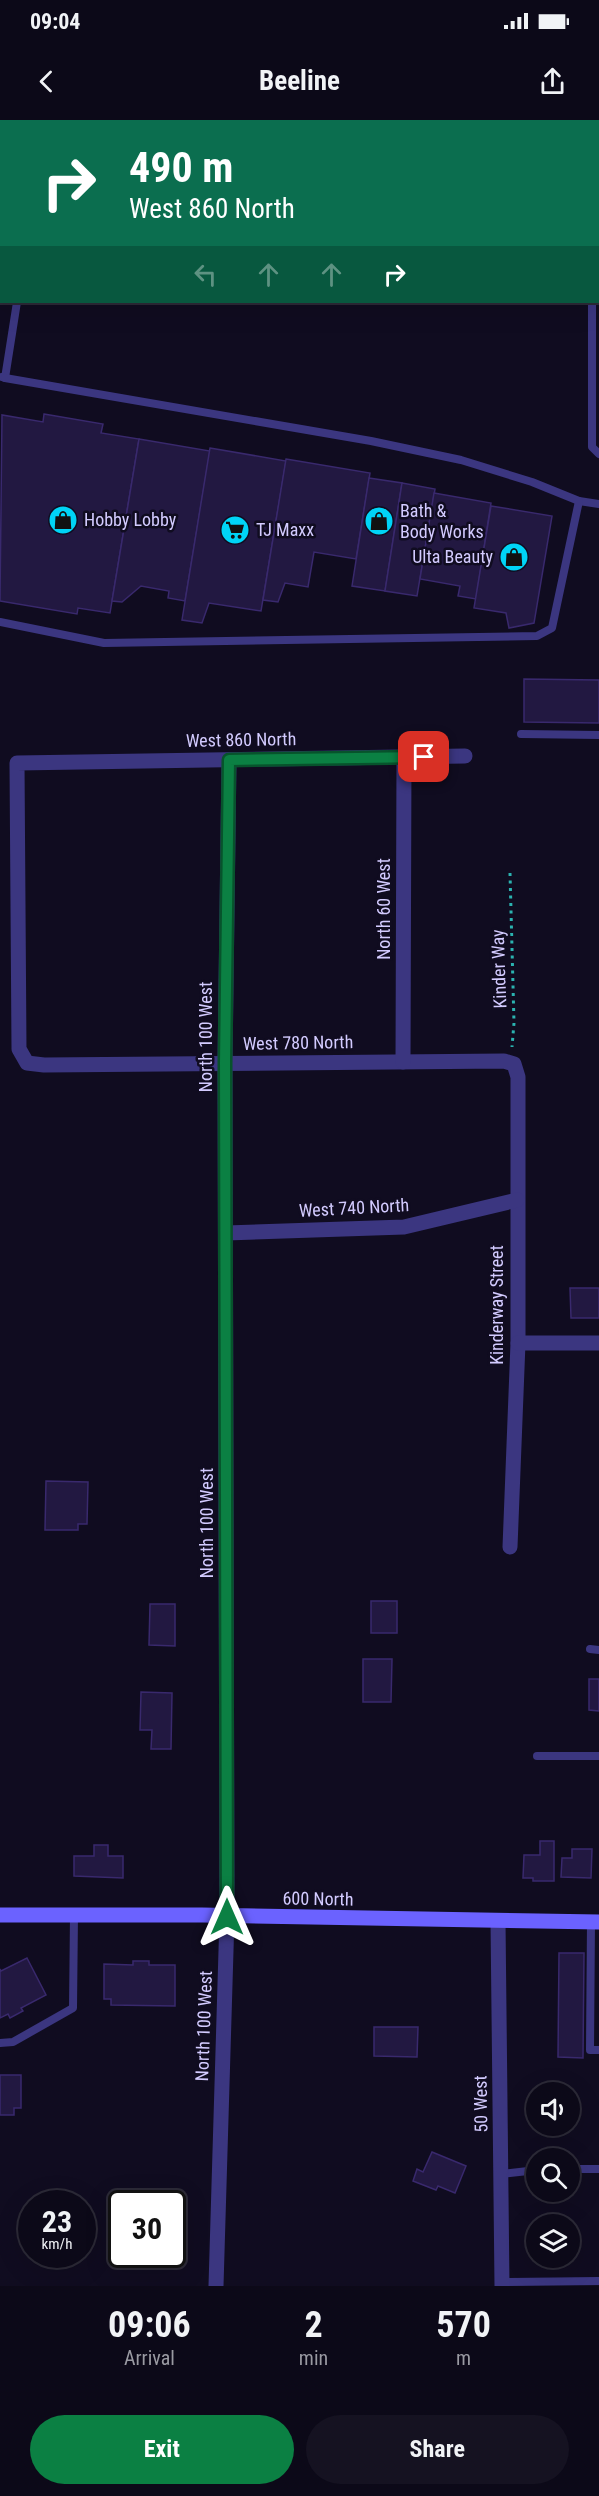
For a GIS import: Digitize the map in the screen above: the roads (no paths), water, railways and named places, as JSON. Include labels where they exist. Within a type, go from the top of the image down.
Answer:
[{"type":"street","name":"West 860 North","points":[[19,1049],[17,763],[465,756]]},
{"type":"street","name":"North 60 West","points":[[403,1062],[404,757]]},
{"type":"street","name":"North 100 West","points":[[216,2286],[227,1917],[225,1063],[229,760]]},
{"type":"street","name":"West 780 North","points":[[19,1049],[27,1063],[44,1065],[504,1061],[514,1064]]},
{"type":"street","name":"Kinderway Street","points":[[510,1546],[518,1343],[518,1077],[514,1064]]},
{"type":"street","name":"West 740 North","points":[[226,1233],[404,1227],[517,1200]]},
{"type":"street","points":[[518,1343],[599,1342]]},
{"type":"street","name":"600 North","points":[[0,1915],[202,1915],[595,1922]]},
{"type":"street","name":"50 West","points":[[498,1921],[502,2284]]},
{"type":"lane","points":[[16,303],[2,378],[371,441],[461,460],[532,482],[579,501],[599,504]]},
{"type":"lane","points":[[592,303],[592,447],[599,454]]},
{"type":"lane","points":[[0,622],[30,630],[104,643],[537,636],[552,628],[579,501]]},
{"type":"lane","points":[[521,734],[599,735]]},
{"type":"lane","points":[[537,1756],[599,1756]]},
{"type":"lane","points":[[0,2043],[13,2042],[74,2008],[74,1915]]},
{"type":"lane","points":[[595,1922],[590,2050],[599,2050]]},
{"type":"lane","points":[[580,2169],[599,2169]]},
{"type":"lane","points":[[501,2174],[526,2171]]},
{"type":"lane","points":[[502,2284],[599,2281]]},
{"type":"place","name":"Hobby Lobby","points":[[63,520]]},
{"type":"place","name":"Bath & Body Works","points":[[379,521]]},
{"type":"place","name":"TJ Maxx","points":[[235,530]]},
{"type":"place","name":"Ulta Beauty","points":[[514,557]]}]
